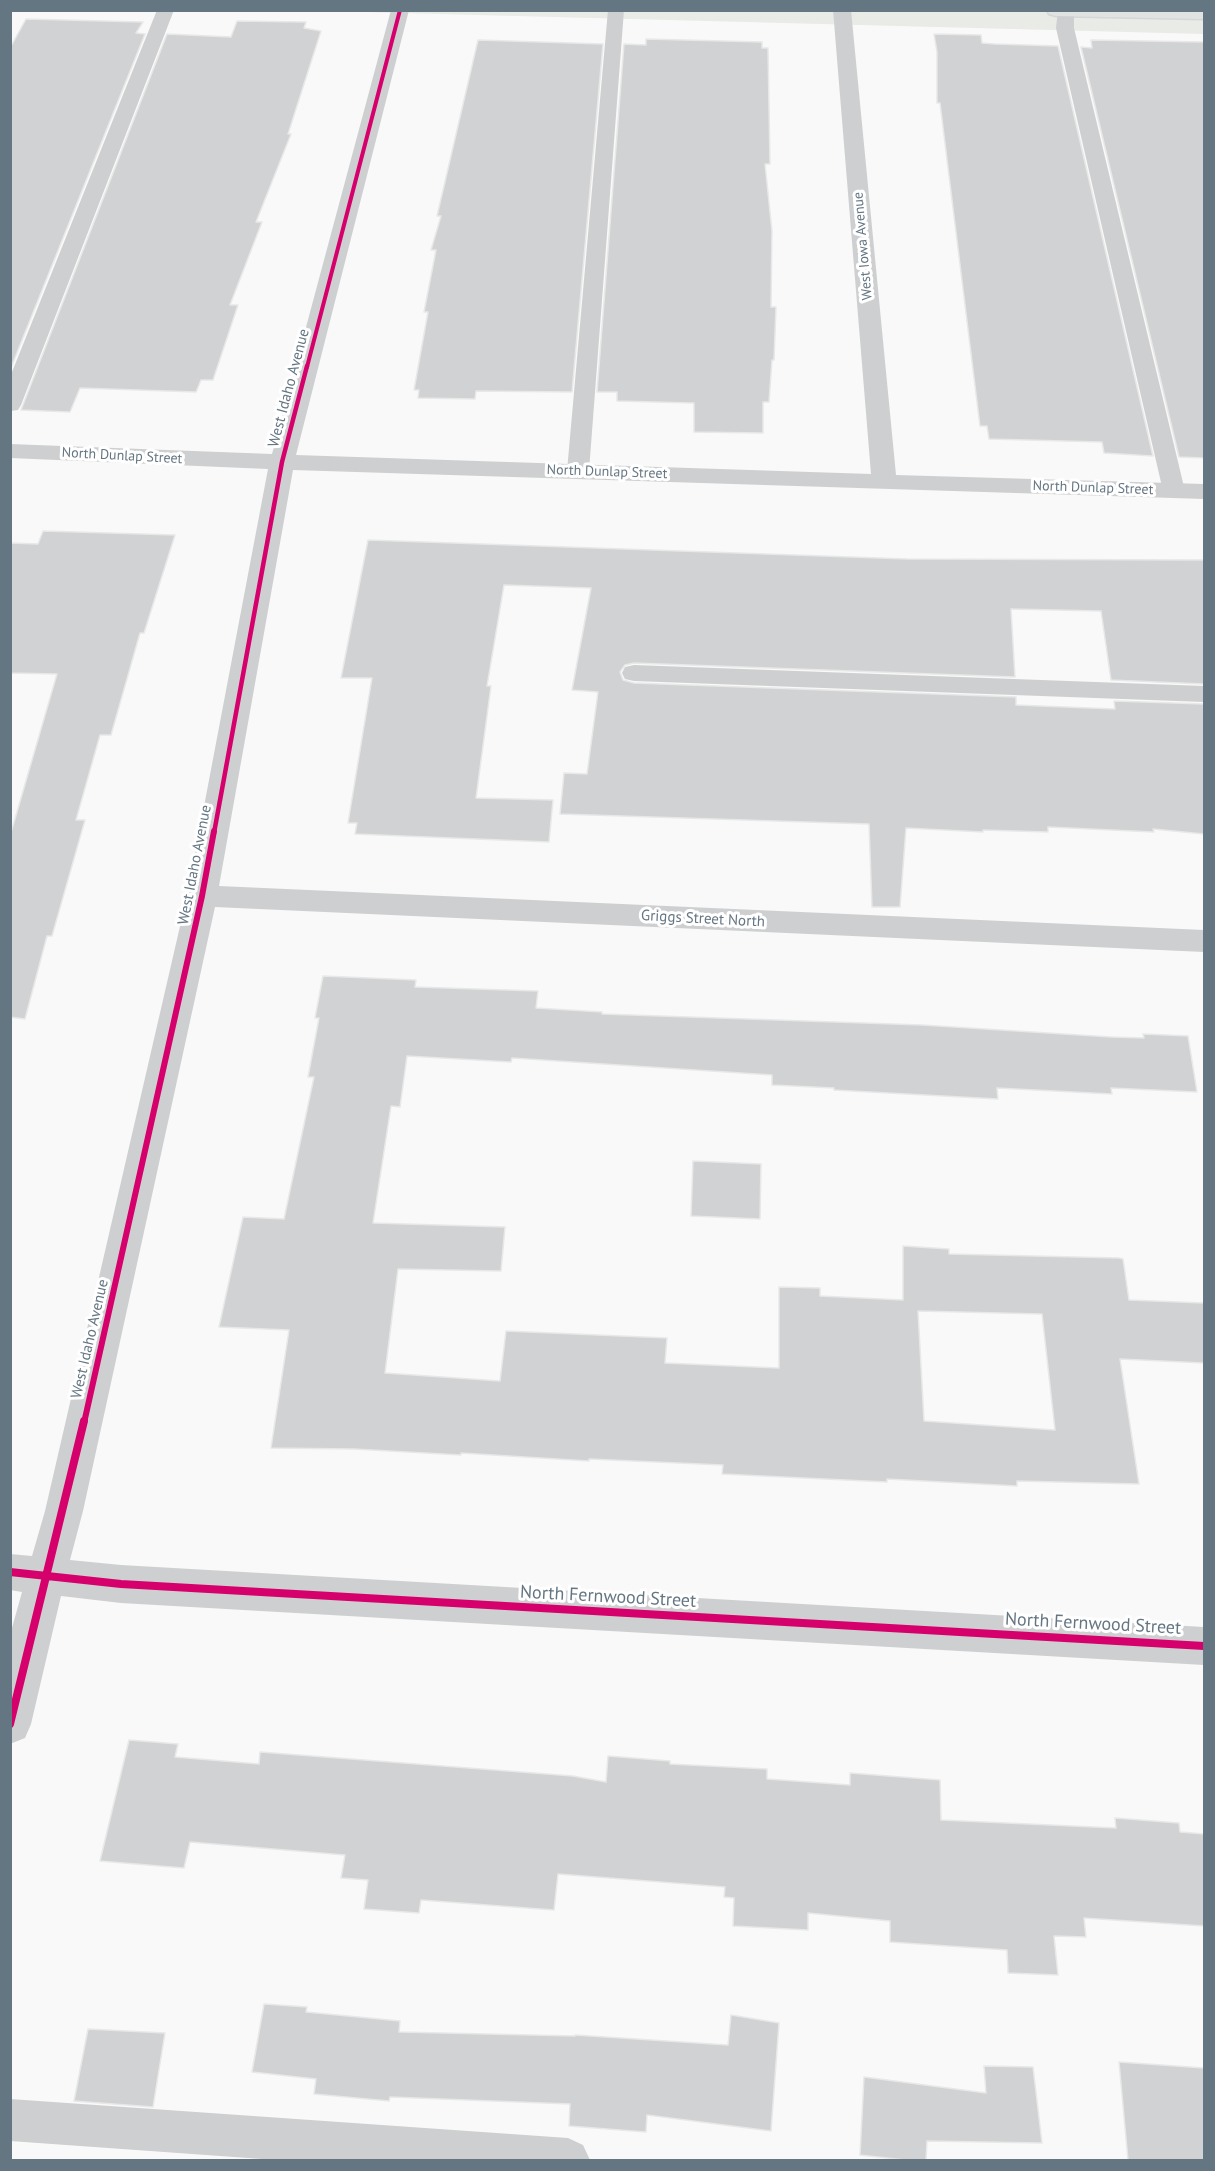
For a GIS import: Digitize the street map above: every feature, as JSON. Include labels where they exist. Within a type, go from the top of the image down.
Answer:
[{"type":"main road","points":[[1056,10],[1204,14]]},
{"type":"street","name":"West Idaho Avenue","points":[[10,1724],[28,1641],[29,1574],[66,1500],[202,896],[282,462],[400,10]]},
{"type":"street","name":"West Iowa Avenue","points":[[842,10],[884,481]]},
{"type":"street","name":"North Dunlap Street","points":[[10,451],[1204,492]]},
{"type":"street","name":"Griggs Street North","points":[[202,896],[1204,941]]},
{"type":"street","name":"North Fernwood Street","points":[[29,1574],[121,1584],[1204,1646]]},
{"type":"lane","points":[[10,405],[166,10]]},
{"type":"lane","points":[[578,471],[616,10]]},
{"type":"lane","points":[[1066,11],[1065,28],[1174,491]]},
{"type":"lane","points":[[634,673],[1204,694]]},
{"type":"lane","points":[[10,2120],[568,2160]]},
{"type":"shaded area","points":[[1204,10],[1204,34],[325,11]]},
{"type":"building","points":[[26,19],[143,22],[136,33],[145,34],[10,370],[10,48]]},
{"type":"building","points":[[237,21],[306,22],[304,28],[321,31],[288,134],[291,134],[256,222],[262,222],[230,305],[238,305],[213,380],[201,380],[196,392],[80,388],[70,412],[21,410],[167,34],[231,37]]},
{"type":"building","points":[[934,34],[981,35],[982,43],[1058,46],[1153,456],[1104,453],[1102,442],[989,439],[987,426],[980,426],[940,103],[937,103],[937,52]]},
{"type":"building","points":[[646,39],[762,42],[762,48],[768,48],[770,164],[765,164],[772,231],[771,307],[776,307],[774,360],[772,360],[769,402],[763,402],[763,433],[694,432],[694,403],[617,401],[617,392],[597,392],[624,44],[646,45]]},
{"type":"building","points":[[478,40],[603,44],[572,392],[476,391],[475,399],[418,398],[419,390],[414,390],[428,312],[424,312],[436,250],[431,250],[441,216],[437,216]]},
{"type":"building","points":[[1091,40],[1204,42],[1204,458],[1179,457],[1081,47],[1092,48]]},
{"type":"building","points":[[43,531],[175,535],[144,633],[140,633],[111,735],[100,735],[76,820],[85,820],[52,936],[47,936],[25,1019],[10,1017],[10,836],[57,674],[10,673],[10,543],[38,544]]},
{"type":"building","points":[[368,540],[908,559],[1204,560],[1204,684],[1111,680],[1101,611],[1011,609],[1015,677],[634,663],[625,665],[620,672],[623,680],[634,683],[1016,697],[1016,705],[1115,709],[1114,701],[1204,704],[1204,834],[1153,829],[1154,832],[1048,827],[1048,832],[983,830],[983,832],[906,828],[900,907],[872,907],[869,824],[560,814],[564,773],[587,774],[598,692],[572,690],[591,588],[504,585],[487,686],[491,686],[476,798],[553,800],[549,842],[355,834],[357,823],[348,823],[372,678],[341,678]]},
{"type":"building","points":[[323,976],[416,980],[415,987],[538,991],[536,1008],[602,1012],[602,1014],[922,1025],[1111,1037],[1144,1038],[1143,1034],[1188,1036],[1197,1092],[1111,1088],[1112,1094],[997,1088],[998,1099],[772,1085],[772,1075],[512,1058],[511,1062],[407,1056],[400,1107],[391,1106],[373,1223],[505,1227],[501,1271],[398,1269],[385,1373],[500,1381],[506,1331],[667,1338],[665,1363],[779,1368],[779,1287],[820,1288],[820,1296],[903,1300],[903,1246],[949,1249],[949,1254],[1123,1259],[1129,1300],[1204,1303],[1204,1363],[1120,1359],[1139,1484],[1017,1481],[1017,1486],[887,1479],[887,1482],[722,1474],[723,1465],[589,1459],[589,1461],[461,1453],[461,1455],[354,1449],[271,1448],[289,1330],[219,1327],[243,1217],[284,1219],[314,1077],[308,1077],[319,1018],[315,1018]],"holes":[[[918,1311],[1042,1314],[1055,1430],[924,1421]]]},
{"type":"building","points":[[693,1161],[761,1164],[760,1219],[691,1216]]},
{"type":"building","points":[[129,1740],[178,1744],[175,1757],[259,1764],[260,1752],[573,1776],[606,1782],[608,1756],[670,1761],[670,1764],[767,1769],[767,1779],[850,1785],[850,1773],[940,1780],[941,1820],[1116,1828],[1115,1818],[1179,1823],[1180,1832],[1204,1834],[1204,1926],[1084,1918],[1086,1937],[1054,1936],[1058,1975],[1008,1973],[1007,1950],[890,1942],[890,1921],[808,1913],[808,1930],[733,1926],[734,1898],[724,1897],[725,1887],[558,1874],[554,1910],[421,1900],[419,1913],[364,1909],[368,1880],[341,1878],[345,1855],[190,1842],[184,1868],[100,1861]]},
{"type":"building","points":[[264,2004],[307,2007],[306,2012],[400,2021],[399,2032],[575,2035],[728,2045],[731,2015],[779,2023],[771,2131],[647,2115],[646,2132],[569,2126],[570,2104],[390,2097],[389,2101],[314,2094],[316,2079],[252,2072]]},
{"type":"building","points":[[88,2029],[165,2033],[153,2107],[74,2101]]},
{"type":"building","points":[[1119,2062],[1204,2068],[1204,2160],[1128,2160]]},
{"type":"building","points":[[984,2066],[1033,2067],[1042,2143],[927,2141],[926,2160],[860,2155],[864,2077],[986,2093]]},
{"type":"cycle path","points":[[10,1724],[29,1641],[64,1511],[202,896],[282,462],[400,10]]},
{"type":"cycle path","points":[[10,1572],[121,1584],[1204,1646]]}]
